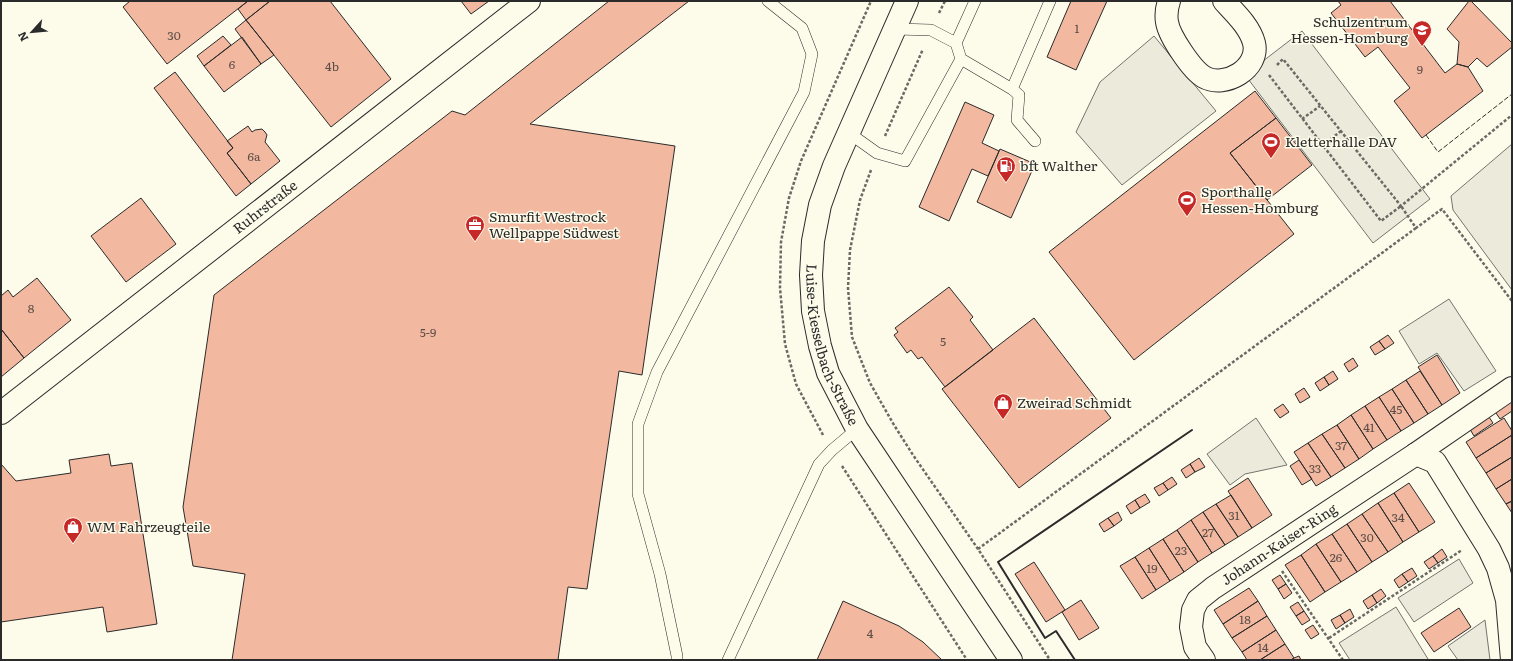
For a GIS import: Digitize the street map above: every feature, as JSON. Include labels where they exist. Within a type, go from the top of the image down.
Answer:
[{"type":"street","name":"Ruhrstraße","points":[[1,413],[529,1]]},
{"type":"street","name":"Luise-Kiesselbach-Straße","points":[[908,1],[834,166],[820,205],[813,241],[811,275],[813,311],[820,346],[828,373],[857,429],[1010,660]]},
{"type":"street","points":[[1169,1],[1167,22],[1174,41],[1193,66],[1204,77],[1220,82],[1261,64],[1248,30],[1224,1]]},
{"type":"street","name":"Johann-Kaiser-Ring","points":[[1204,660],[1196,647],[1192,627],[1193,610],[1198,600],[1213,588],[1416,454],[1512,388]]},
{"type":"street","points":[[1416,454],[1435,462],[1481,537],[1498,568],[1507,600],[1512,660]]},
{"type":"lane","points":[[677,660],[660,574],[638,494],[638,424],[657,372],[804,92],[812,54],[802,28],[768,1]]},
{"type":"lane","points":[[975,1],[956,43],[961,59],[1012,88],[1019,95],[1017,120],[1035,141]]},
{"type":"lane","points":[[1012,88],[1050,1]]},
{"type":"lane","points":[[896,29],[931,30],[956,43]]},
{"type":"lane","points":[[849,133],[877,153],[905,161],[961,59]]},
{"type":"lane","points":[[728,660],[819,464],[832,450],[857,429]]},
{"type":"path","points":[[945,1],[877,153],[860,200],[850,250],[848,288],[852,337],[870,383],[912,455],[978,549],[1050,660]]},
{"type":"path","points":[[1416,228],[1401,206],[1283,59],[1261,64],[1381,221],[1401,206],[1512,115]]},
{"type":"path","points":[[1302,119],[1320,106]]},
{"type":"path","points":[[1323,145],[1341,131]]},
{"type":"path","points":[[978,549],[1442,209],[1512,300]]},
{"type":"path","points":[[1329,638],[1481,537]]},
{"type":"path","points":[[1269,551],[1343,660]]},
{"type":"shaded area","points":[[1302,31],[1430,199],[1373,243],[1245,75]]},
{"type":"shaded area","points":[[1154,36],[1216,111],[1122,185],[1076,132],[1100,82]]},
{"type":"shaded area","points":[[1512,144],[1512,290],[1453,210],[1451,196]]},
{"type":"shaded area","points":[[1449,299],[1496,371],[1464,391],[1437,353],[1419,364],[1399,331]]},
{"type":"shaded area","points":[[1256,418],[1287,465],[1245,474],[1230,485],[1207,454]]},
{"type":"shaded area","points":[[1459,559],[1473,583],[1414,622],[1398,598]]},
{"type":"shaded area","points":[[1396,607],[1428,659],[1350,660],[1339,643]]},
{"type":"shaded area","points":[[1485,620],[1490,660],[1458,660],[1448,646]]},
{"type":"building","points":[[130,1],[248,1],[167,64],[123,7]]},
{"type":"building","points":[[248,1],[270,1],[246,20],[238,9]]},
{"type":"building","points":[[270,1],[330,1],[391,79],[331,127],[246,20]]},
{"type":"building","points":[[461,1],[489,1],[471,14]]},
{"type":"building","points":[[609,1],[689,1],[530,124],[675,146],[642,375],[619,371],[587,589],[568,587],[558,660],[232,660],[245,574],[193,566],[183,507],[214,295],[452,111],[465,115]]},
{"type":"building","points":[[1071,1],[1107,1],[1076,70],[1047,57]]},
{"type":"building","points":[[1338,1],[1390,1],[1445,73],[1457,64],[1468,67],[1483,91],[1422,138],[1394,101],[1410,88],[1378,47],[1365,57],[1331,13],[1341,5]]},
{"type":"building","points":[[1469,1],[1471,1],[1512,43],[1512,47],[1487,67],[1477,58],[1468,67],[1457,64],[1459,42],[1447,29]]},
{"type":"building","points":[[246,20],[274,55],[261,64],[235,29]]},
{"type":"building","points":[[223,36],[231,45],[204,66],[197,56]]},
{"type":"building","points":[[242,37],[261,64],[224,92],[204,66]]},
{"type":"building","points":[[175,72],[233,148],[227,153],[251,184],[236,196],[154,88]]},
{"type":"building","name":"Sporthalle Hessen-Homburg","points":[[1255,91],[1276,118],[1230,153],[1294,234],[1134,360],[1049,252]]},
{"type":"building","points":[[965,102],[994,115],[982,143],[999,151],[988,176],[972,169],[949,221],[919,207]]},
{"type":"building","name":"Kletterhalle DAV","points":[[1276,118],[1312,165],[1267,200],[1230,153]]},
{"type":"building","points":[[248,126],[252,132],[262,129],[265,132],[267,135],[265,142],[280,161],[251,184],[227,153],[233,148],[227,141]]},
{"type":"building","points":[[1000,149],[1035,164],[1011,218],[977,202]]},
{"type":"building","points":[[141,198],[176,244],[126,282],[91,236]]},
{"type":"building","points":[[37,278],[71,320],[24,358],[1,329],[1,296],[8,290],[13,297]]},
{"type":"building","points":[[949,287],[973,317],[970,320],[993,350],[945,387],[922,357],[918,359],[911,350],[907,353],[894,335],[898,332],[895,328]]},
{"type":"building","points":[[1034,318],[1111,418],[1019,488],[942,389]]},
{"type":"building","points":[[1,329],[24,358],[1,377]]},
{"type":"building","points":[[1388,335],[1394,343],[1385,349],[1379,341]]},
{"type":"building","points":[[1379,341],[1385,349],[1375,355],[1370,347]]},
{"type":"building","points":[[1437,355],[1460,393],[1442,405],[1418,367]]},
{"type":"building","points":[[1353,358],[1358,366],[1349,372],[1344,364]]},
{"type":"building","points":[[1333,371],[1338,379],[1329,385],[1324,377]]},
{"type":"building","points":[[1420,371],[1442,405],[1428,414],[1406,380]]},
{"type":"building","points":[[1324,377],[1329,385],[1320,391],[1315,383]]},
{"type":"building","points":[[1406,380],[1428,414],[1414,423],[1392,389]]},
{"type":"building","points":[[1304,388],[1310,397],[1300,403],[1295,394]]},
{"type":"building","points":[[1392,389],[1414,423],[1401,431],[1379,397]]},
{"type":"building","points":[[1379,397],[1401,431],[1387,440],[1365,406]]},
{"type":"building","points":[[1512,398],[1512,411],[1500,419],[1494,410]]},
{"type":"building","points":[[1283,404],[1289,412],[1280,418],[1274,410]]},
{"type":"building","points":[[1365,406],[1387,440],[1373,449],[1351,415]]},
{"type":"building","points":[[1487,414],[1493,423],[1474,436],[1468,426]]},
{"type":"building","points":[[1351,415],[1373,449],[1359,459],[1337,425]]},
{"type":"building","points":[[1504,418],[1512,431],[1512,435],[1476,458],[1466,442]]},
{"type":"building","points":[[1337,425],[1359,459],[1345,468],[1322,434]]},
{"type":"building","points":[[1322,434],[1345,468],[1331,477],[1308,443]]},
{"type":"building","points":[[1512,435],[1512,457],[1486,473],[1476,458]]},
{"type":"building","points":[[1308,443],[1331,477],[1316,486],[1294,452]]},
{"type":"building","name":"WM Fahrzeugteile","points":[[109,454],[111,466],[132,463],[157,624],[107,632],[103,607],[1,622],[1,464],[16,481],[71,473],[69,460]]},
{"type":"building","points":[[1512,457],[1512,479],[1496,489],[1486,473]]},
{"type":"building","points":[[1199,458],[1205,467],[1195,472],[1190,464]]},
{"type":"building","points":[[1299,460],[1312,479],[1302,485],[1290,466]]},
{"type":"building","points":[[1190,464],[1195,472],[1186,478],[1181,470]]},
{"type":"building","points":[[1172,477],[1177,484],[1168,490],[1163,483]]},
{"type":"building","points":[[1248,478],[1272,515],[1252,528],[1228,491]]},
{"type":"building","points":[[1512,479],[1512,501],[1506,504],[1496,489]]},
{"type":"building","points":[[1163,483],[1168,490],[1159,496],[1154,488]]},
{"type":"building","points":[[1409,483],[1435,522],[1419,532],[1394,493]]},
{"type":"building","points":[[1394,493],[1419,532],[1403,542],[1378,503]]},
{"type":"building","points":[[1145,494],[1150,502],[1140,508],[1135,500]]},
{"type":"building","points":[[1231,495],[1252,528],[1238,537],[1216,504]]},
{"type":"building","points":[[1135,500],[1140,508],[1131,514],[1126,506]]},
{"type":"building","points":[[1512,501],[1512,513],[1506,504]]},
{"type":"building","points":[[1378,503],[1403,542],[1388,552],[1362,514]]},
{"type":"building","points":[[1216,504],[1238,537],[1225,545],[1203,512]]},
{"type":"building","points":[[1118,512],[1122,520],[1114,526],[1108,518]]},
{"type":"building","points":[[1203,512],[1225,545],[1212,553],[1191,520]]},
{"type":"building","points":[[1362,514],[1388,552],[1372,562],[1347,524]]},
{"type":"building","points":[[1108,518],[1114,526],[1104,532],[1099,524]]},
{"type":"building","points":[[1191,520],[1212,553],[1198,562],[1177,530]]},
{"type":"building","points":[[1347,524],[1372,562],[1357,572],[1332,534]]},
{"type":"building","points":[[1177,530],[1198,562],[1184,572],[1163,539]]},
{"type":"building","points":[[1332,534],[1357,572],[1341,582],[1316,544]]},
{"type":"building","points":[[1163,539],[1184,572],[1170,581],[1149,548]]},
{"type":"building","points":[[1316,544],[1341,582],[1325,592],[1301,555]]},
{"type":"building","points":[[1149,548],[1170,581],[1156,590],[1135,557]]},
{"type":"building","points":[[1442,549],[1447,557],[1438,563],[1433,556]]},
{"type":"building","points":[[1301,555],[1325,592],[1310,602],[1285,565]]},
{"type":"building","points":[[1433,556],[1438,563],[1429,569],[1424,562]]},
{"type":"building","points":[[1135,557],[1156,590],[1142,599],[1120,566]]},
{"type":"building","points":[[1034,562],[1065,610],[1046,622],[1015,574]]},
{"type":"building","points":[[1412,568],[1417,576],[1408,582],[1402,574]]},
{"type":"building","points":[[1402,574],[1408,582],[1399,588],[1394,580]]},
{"type":"building","points":[[1280,575],[1286,584],[1278,589],[1272,580]]},
{"type":"building","points":[[1286,584],[1292,593],[1284,599],[1278,589]]},
{"type":"building","points":[[1249,588],[1258,601],[1223,624],[1214,610]]},
{"type":"building","points":[[1381,589],[1386,596],[1377,603],[1372,595]]},
{"type":"building","points":[[1372,595],[1377,603],[1368,609],[1363,601]]},
{"type":"building","points":[[1081,600],[1099,628],[1079,640],[1062,612]]},
{"type":"building","points":[[843,601],[899,626],[923,642],[942,660],[817,660]]},
{"type":"building","points":[[1258,601],[1267,616],[1232,638],[1223,624]]},
{"type":"building","points":[[1298,602],[1304,611],[1296,616],[1290,607]]},
{"type":"building","points":[[1459,608],[1471,627],[1434,652],[1421,633]]},
{"type":"building","points":[[1350,609],[1354,617],[1345,623],[1340,615]]},
{"type":"building","points":[[1304,611],[1310,620],[1302,625],[1296,616]]},
{"type":"building","points":[[1340,615],[1345,623],[1336,629],[1331,620]]},
{"type":"building","points":[[1267,616],[1276,630],[1242,652],[1232,638]]},
{"type":"building","points":[[1313,625],[1319,634],[1311,639],[1305,630]]},
{"type":"building","points":[[1276,630],[1285,644],[1260,660],[1247,660],[1242,652]]},
{"type":"building","points":[[1285,644],[1294,658],[1291,660],[1260,660]]},
{"type":"building","points":[[1299,656],[1301,660],[1291,660],[1294,658]]},
{"type":"fence","points":[[1426,135],[1438,152],[1512,94]]},
{"type":"wall","points":[[1075,660],[1056,631],[1045,638],[998,562],[1192,430]]},
{"type":"place","name":"Schulzentrum Hessen-Homburg","points":[[1422,47]]},
{"type":"place","name":"Kletterhalle DAV","points":[[1271,159]]},
{"type":"place","name":"bft Walther","points":[[1006,183]]},
{"type":"place","name":"Sporthalle Hessen-Homburg","points":[[1187,217]]},
{"type":"place","name":"Smurfit Westrock Wellpappe Südwest","points":[[475,242]]},
{"type":"place","name":"Zweirad Schmidt","points":[[1003,420]]},
{"type":"place","name":"WM Fahrzeugteile","points":[[73,544]]}]
